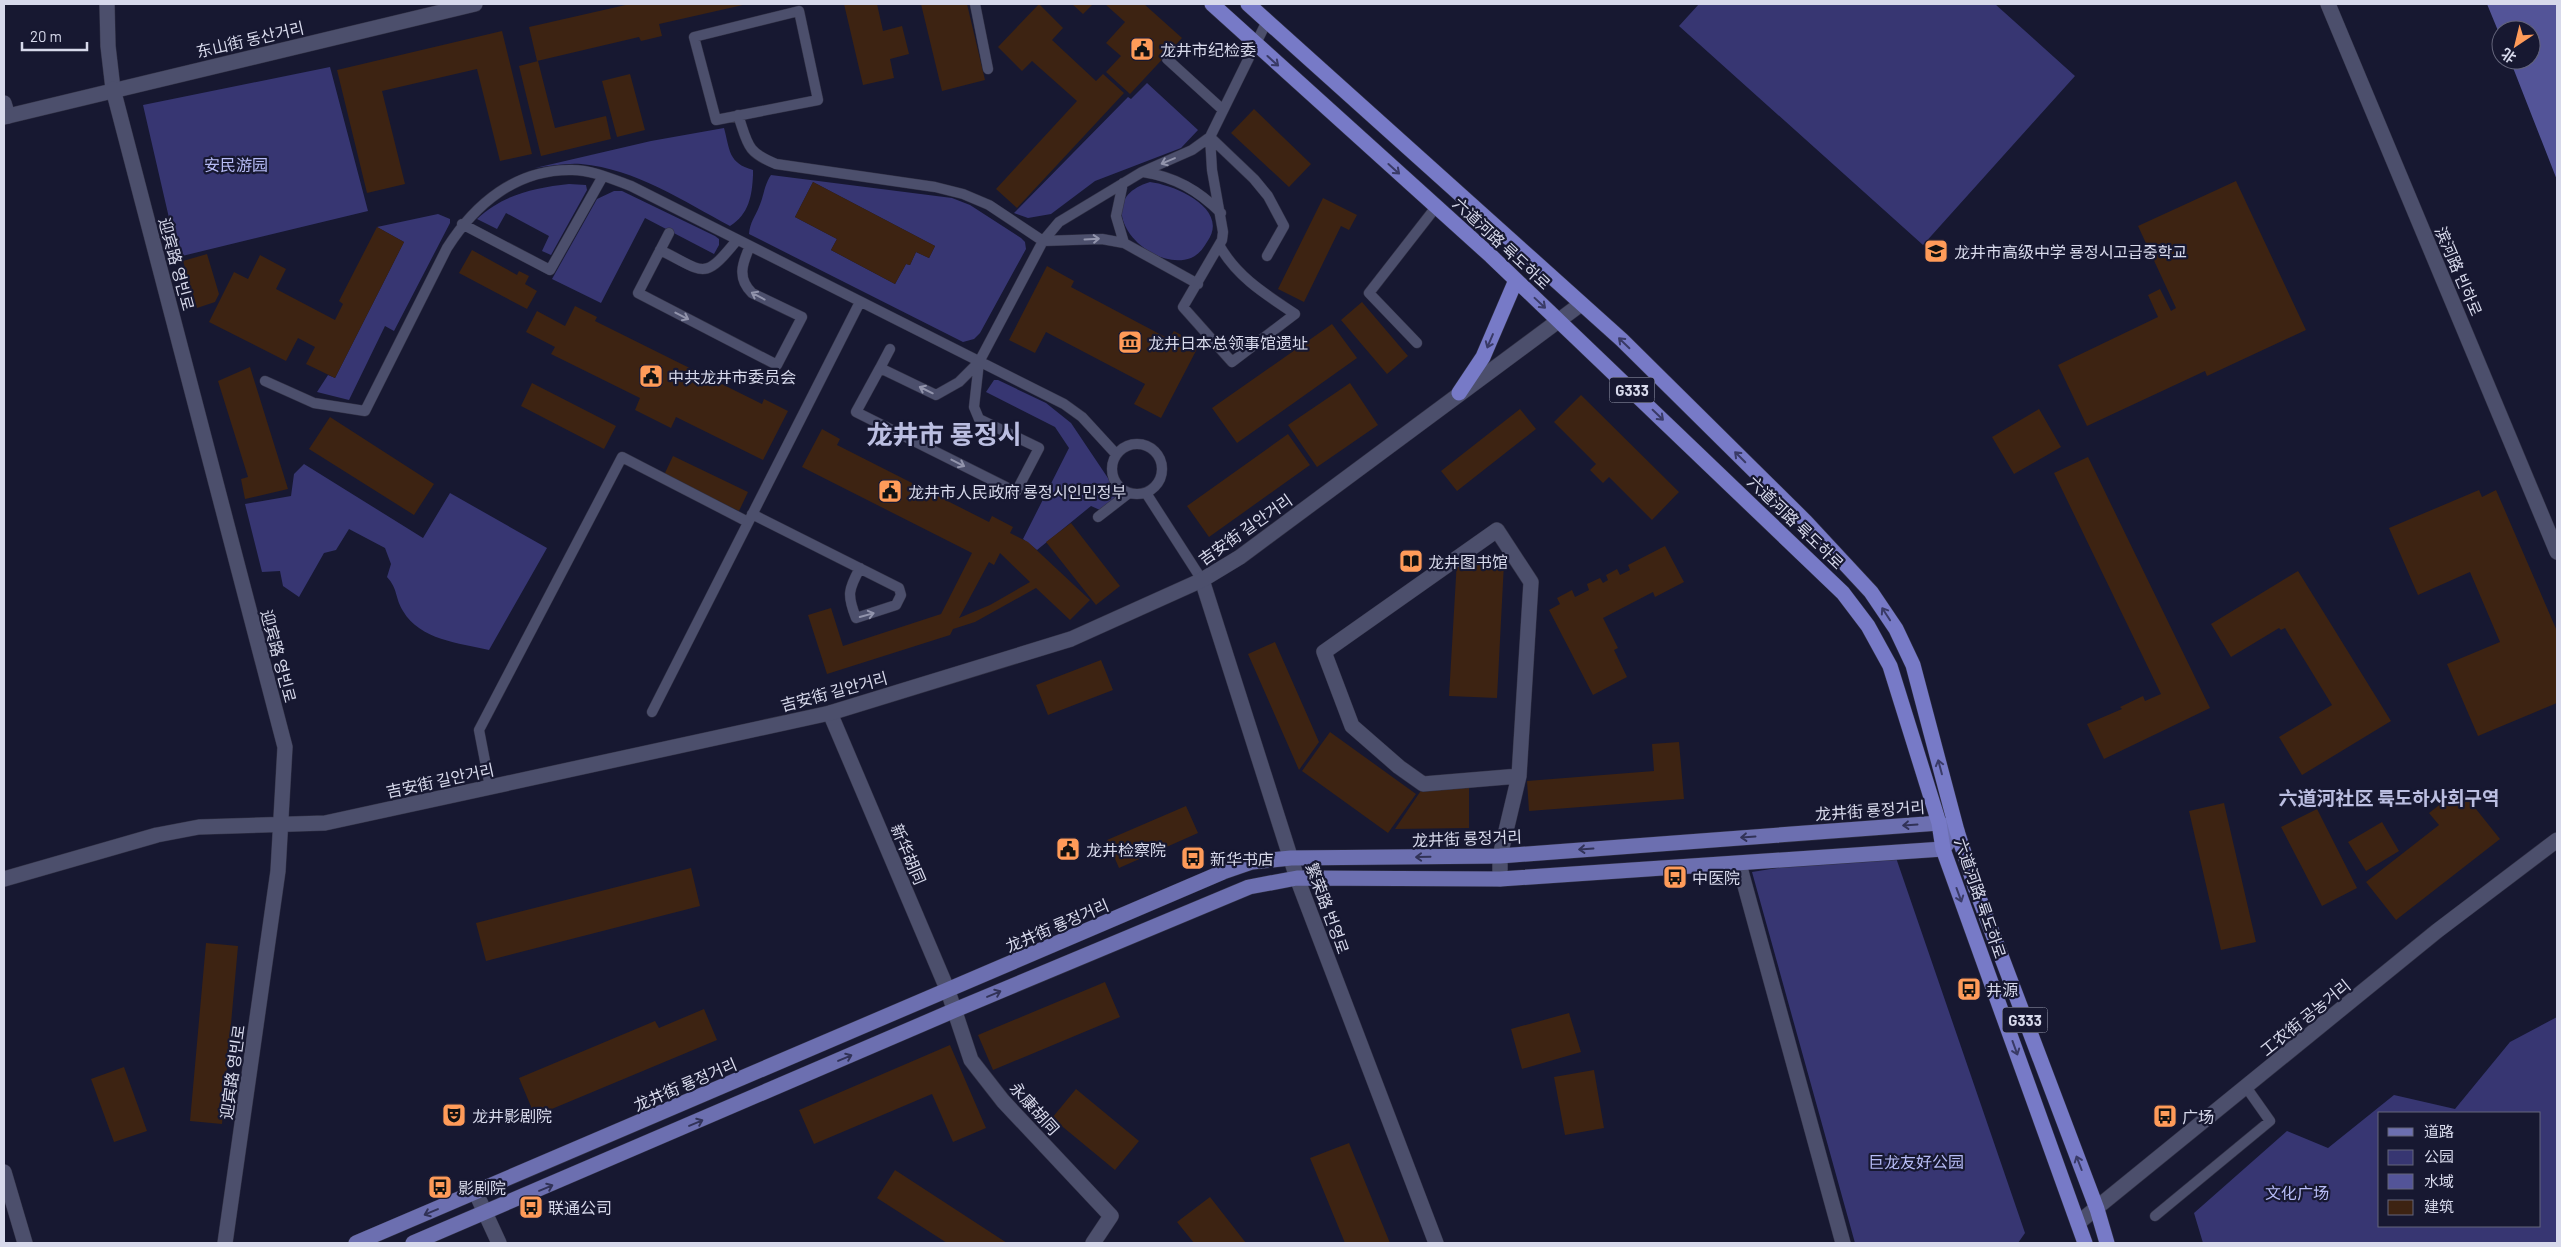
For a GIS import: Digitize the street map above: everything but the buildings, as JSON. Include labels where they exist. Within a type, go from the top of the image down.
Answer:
[{"type":"highway","name":"六道河路 륙도하로","points":[[1212,4],[1558,319],[1826,575],[1868,626],[1890,666],[1939,823],[1943,850],[2085,1243]]},
{"type":"highway","name":"六道河路 륙도하로","points":[[1248,4],[1622,340],[1806,522],[1871,592],[1896,629],[1913,665],[1957,831],[1975,887],[2096,1209],[2107,1243]]},
{"type":"highway","points":[[1459,394],[1483,357],[1516,280]]},
{"type":"main road","name":"龙井街 룡정거리","points":[[356,1243],[1223,872],[1252,862],[1291,858],[1500,856],[1939,823],[1957,831]]},
{"type":"main road","points":[[413,1243],[486,1214],[954,1010],[1249,887],[1297,878],[1500,879],[1943,850],[1957,831]]},
{"type":"street","name":"迎宾路 영빈로","points":[[107,4],[108,46],[113,89],[285,747],[280,806],[282,824],[278,871],[225,1243]]},
{"type":"street","name":"东山街 동산거리","points":[[5,112],[113,89],[475,4]]},
{"type":"street","name":"滨河路 빈하로","points":[[2328,4],[2557,552]]},
{"type":"street","name":"吉安街 길안거리","points":[[4,879],[157,835],[199,827],[326,823],[830,713],[1071,639],[1202,580],[1240,557],[1558,319],[1581,304]]},
{"type":"street","points":[[1500,879],[1500,856],[1519,776],[1531,582],[1497,530],[1324,652],[1352,726],[1399,767],[1423,784],[1519,776]]},
{"type":"street","name":"繁荣路 번영로","points":[[1202,580],[1297,878],[1436,1243]]},
{"type":"street","name":"新华胡同","points":[[830,713],[948,991],[954,1010]]},
{"type":"street","name":"工农街 공농거리","points":[[2078,1223],[2430,937],[2557,840]]},
{"type":"street","points":[[1739,864],[1843,1243]]},
{"type":"street","name":"永康胡同","points":[[954,1010],[971,1060],[1003,1101],[1111,1216],[1093,1243]]},
{"type":"street","points":[[4,1172],[25,1243]]},
{"type":"street","points":[[476,1193],[499,1243]]},
{"type":"lane","points":[[976,4],[988,69]]},
{"type":"lane","points":[[799,11],[818,100],[738,115],[716,120],[694,37],[799,11]]},
{"type":"lane","points":[[880,368],[936,395],[959,382],[979,362],[1043,241],[1059,222],[1123,182],[1192,150],[1210,137],[1267,21]]},
{"type":"lane","points":[[1167,59],[1223,110]]},
{"type":"lane","points":[[738,115],[746,144],[762,158],[776,164],[935,187],[964,194],[989,205],[1043,241],[1102,239],[1124,244],[1198,284]]},
{"type":"lane","points":[[1210,137],[1214,187],[1222,214],[1224,232],[1198,284],[1183,307],[1232,362],[1295,314],[1250,284],[1229,263],[1219,245]]},
{"type":"lane","points":[[1210,137],[1263,190],[1284,226],[1266,256]]},
{"type":"lane","points":[[265,381],[314,403],[365,411],[447,248],[462,224],[487,199],[511,185],[545,172],[572,170],[603,176],[631,186],[1064,404],[1082,417],[1116,454]]},
{"type":"lane","points":[[1142,172],[1176,180],[1203,195],[1222,214]]},
{"type":"lane","points":[[462,224],[550,270],[603,176]]},
{"type":"lane","points":[[1123,182],[1116,216],[1124,244]]},
{"type":"lane","points":[[1417,343],[1369,293],[1436,207]]},
{"type":"lane","points":[[669,233],[638,293],[777,365],[802,317],[752,293],[746,287],[742,268],[750,246]]},
{"type":"lane","points":[[660,250],[698,269],[705,270],[711,269],[719,262],[737,240]]},
{"type":"lane","points":[[652,712],[860,302]]},
{"type":"lane","points":[[890,349],[856,412],[1016,492],[1039,448],[979,419],[974,407],[979,362]]},
{"type":"lane","points":[[1142,444],[1156,452],[1161,459],[1162,475],[1159,483],[1146,493],[1129,494],[1121,490],[1112,475],[1111,466],[1116,454],[1126,446],[1142,444]]},
{"type":"lane","points":[[490,787],[479,730],[622,457],[860,568],[899,588],[901,595],[896,605],[856,618],[849,599],[849,592],[860,568]]},
{"type":"lane","points":[[1146,493],[1202,580]]},
{"type":"lane","points":[[1098,517],[1129,494]]},
{"type":"lane","points":[[2155,1216],[2270,1121],[2246,1087]]},
{"type":"green space","points":[[1699,4],[1995,4],[2075,76],[1923,245],[1679,26]]},
{"type":"green space","name":"安民游园","points":[[330,67],[368,211],[178,257],[143,105]]},
{"type":"green space","points":[[1147,83],[1198,130],[1181,148],[1095,181],[1051,214],[1028,218],[1014,213],[1128,97],[1131,99]]},
{"type":"green space","points":[[724,128],[731,155],[739,164],[753,170],[752,190],[748,204],[741,216],[730,226],[677,197],[621,172],[581,164],[535,168],[651,141]]},
{"type":"green space","points":[[771,175],[952,198],[970,205],[1021,238],[1025,242],[1026,249],[980,333],[974,339],[963,342],[749,234]],"holes":[[[813,182],[935,246],[929,258],[916,252],[910,265],[906,264],[895,284],[831,250],[837,239],[795,217]]]},
{"type":"green space","points":[[1150,182],[1173,188],[1197,201],[1206,209],[1212,219],[1212,230],[1207,242],[1194,257],[1174,260],[1157,256],[1142,246],[1130,233],[1123,219],[1123,205],[1131,192]]},
{"type":"green space","points":[[569,184],[586,185],[587,190],[551,255],[542,251],[549,236],[506,213],[497,229],[477,219],[487,210],[509,198],[532,190]]},
{"type":"green space","points":[[614,191],[622,191],[715,236],[719,239],[719,245],[714,254],[645,218],[601,303],[552,279],[597,199]]},
{"type":"green space","points":[[438,214],[450,219],[450,223],[394,331],[385,326],[349,400],[317,392],[328,375],[335,378],[404,242],[377,227]]},
{"type":"green space","points":[[994,380],[998,380],[1046,403],[1071,423],[1120,496],[1100,510],[1091,506],[1037,550],[1023,539],[1069,448],[1055,427],[986,392]]},
{"type":"green space","points":[[304,464],[423,538],[450,493],[547,548],[489,650],[441,639],[419,628],[410,621],[400,606],[393,586],[387,577],[391,564],[385,548],[349,529],[336,550],[324,553],[299,597],[283,586],[280,571],[262,572],[245,504],[291,496],[294,474]]},
{"type":"green space","name":"巨龙友好公园","points":[[1893,849],[2025,1233],[2018,1243],[1855,1243],[1752,872]]},
{"type":"green space","name":"文化广场","points":[[2557,1017],[2557,1243],[2203,1243],[2194,1213],[2287,1131],[2328,1148],[2394,1095],[2455,1109],[2510,1042]]},
{"type":"water","points":[[2487,4],[2557,4],[2557,180],[2514,70],[2541,70],[2541,20],[2494,20]]},
{"type":"place","name":"龙井市纪检委","points":[[1142,49]]},
{"type":"place","name":"龙井市高级中学 룡정시고급중학교","points":[[1936,251]]},
{"type":"place","name":"龙井日本总领事馆遗址","points":[[1130,342]]},
{"type":"place","name":"中共龙井市委员会","points":[[651,376]]},
{"type":"place","name":"龙井市人民政府 룡정시인민정부","points":[[890,491]]},
{"type":"place","name":"龙井图书馆","points":[[1411,561]]},
{"type":"place","name":"龙井检察院","points":[[1068,849]]},
{"type":"place","name":"新华书店","points":[[1193,858]]},
{"type":"place","name":"中医院","points":[[1675,877]]},
{"type":"place","name":"井源","points":[[1969,989]]},
{"type":"place","name":"龙井影剧院","points":[[454,1115]]},
{"type":"place","name":"广场","points":[[2165,1116]]},
{"type":"place","name":"影剧院","points":[[440,1187]]},
{"type":"place","name":"联通公司","points":[[531,1207]]},
{"type":"district","name":"龙井市 룡정시","points":[[944,433]]},
{"type":"district","name":"六道河社区 륙도하사회구역","points":[[2389,797]]}]
